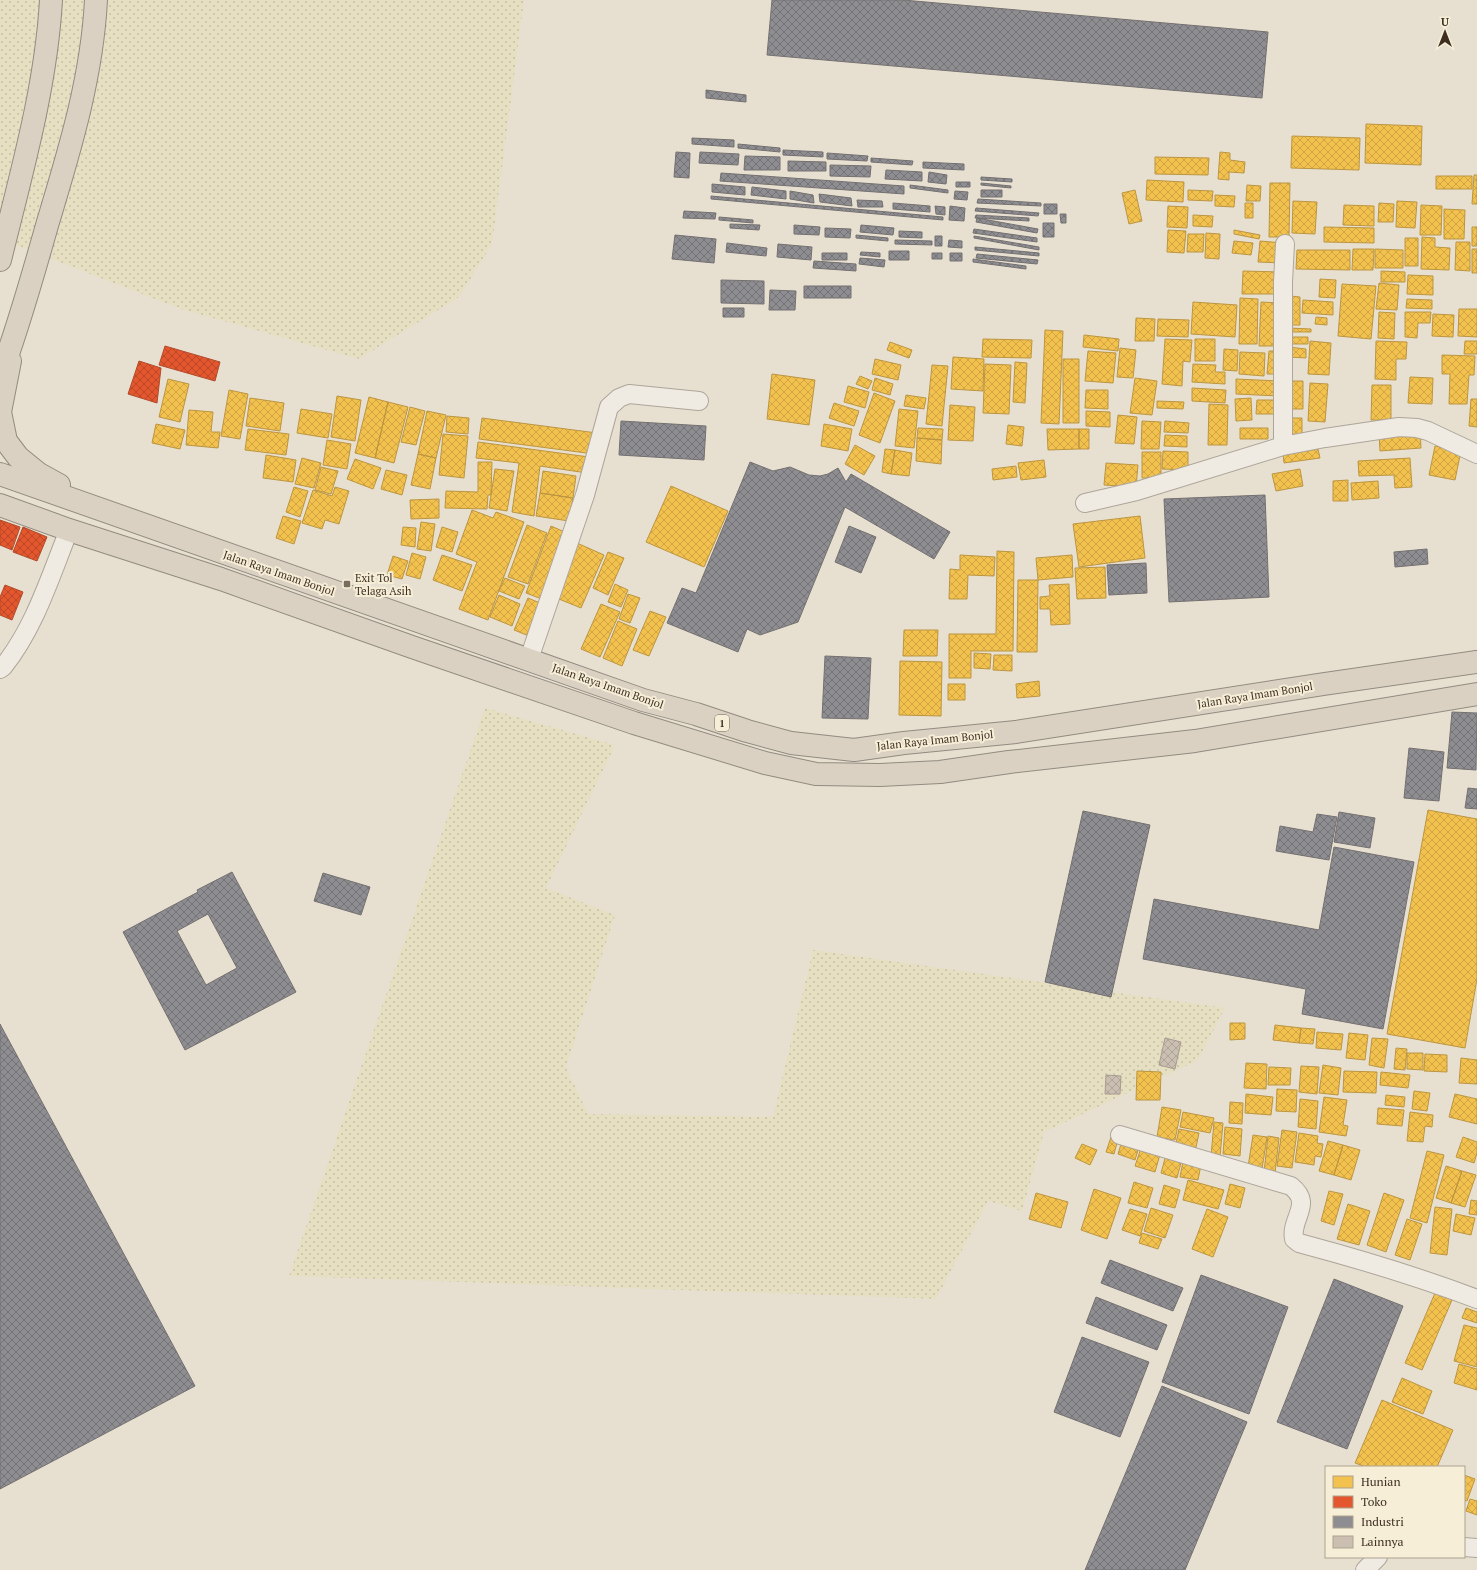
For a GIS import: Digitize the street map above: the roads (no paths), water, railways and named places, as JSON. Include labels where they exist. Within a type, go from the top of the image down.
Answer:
[{"type":"highway","points":[[0,260],[28,149],[44,72],[51,0]]},
{"type":"highway","points":[[0,376],[14,340],[76,130],[90,56],[96,0]]},
{"type":"highway","points":[[14,340],[0,412],[6,441],[18,457],[39,474],[115,515]]},
{"type":"highway","name":"Jalan Raya Imam Bonjol","points":[[0,474],[643,700],[696,714],[790,743],[854,750],[904,743],[1016,732],[1324,684],[1477,662]]},
{"type":"highway","name":"1","points":[[0,505],[69,530],[221,579],[412,647],[634,723],[765,763],[816,774],[880,775],[940,772],[1009,762],[1195,741],[1477,694]]},
{"type":"street","points":[[1283,446],[1283,282],[1285,244]]},
{"type":"street","points":[[529,659],[585,495],[609,407],[619,398],[630,394],[699,401]]},
{"type":"street","points":[[1085,503],[1137,491],[1283,446],[1399,427],[1411,427],[1428,431],[1477,454]]},
{"type":"street","points":[[0,669],[17,649],[34,617],[69,530]]},
{"type":"street","points":[[1120,1135],[1291,1186],[1301,1196],[1302,1204],[1293,1233],[1294,1239],[1299,1243],[1435,1283],[1477,1299]]},
{"type":"street","points":[[1465,1547],[1477,1548]]},
{"type":"street","points":[[1365,1570],[1377,1558]]},
{"type":"place","name":"Exit Tol Telaga Asih","points":[[347,584]]}]
